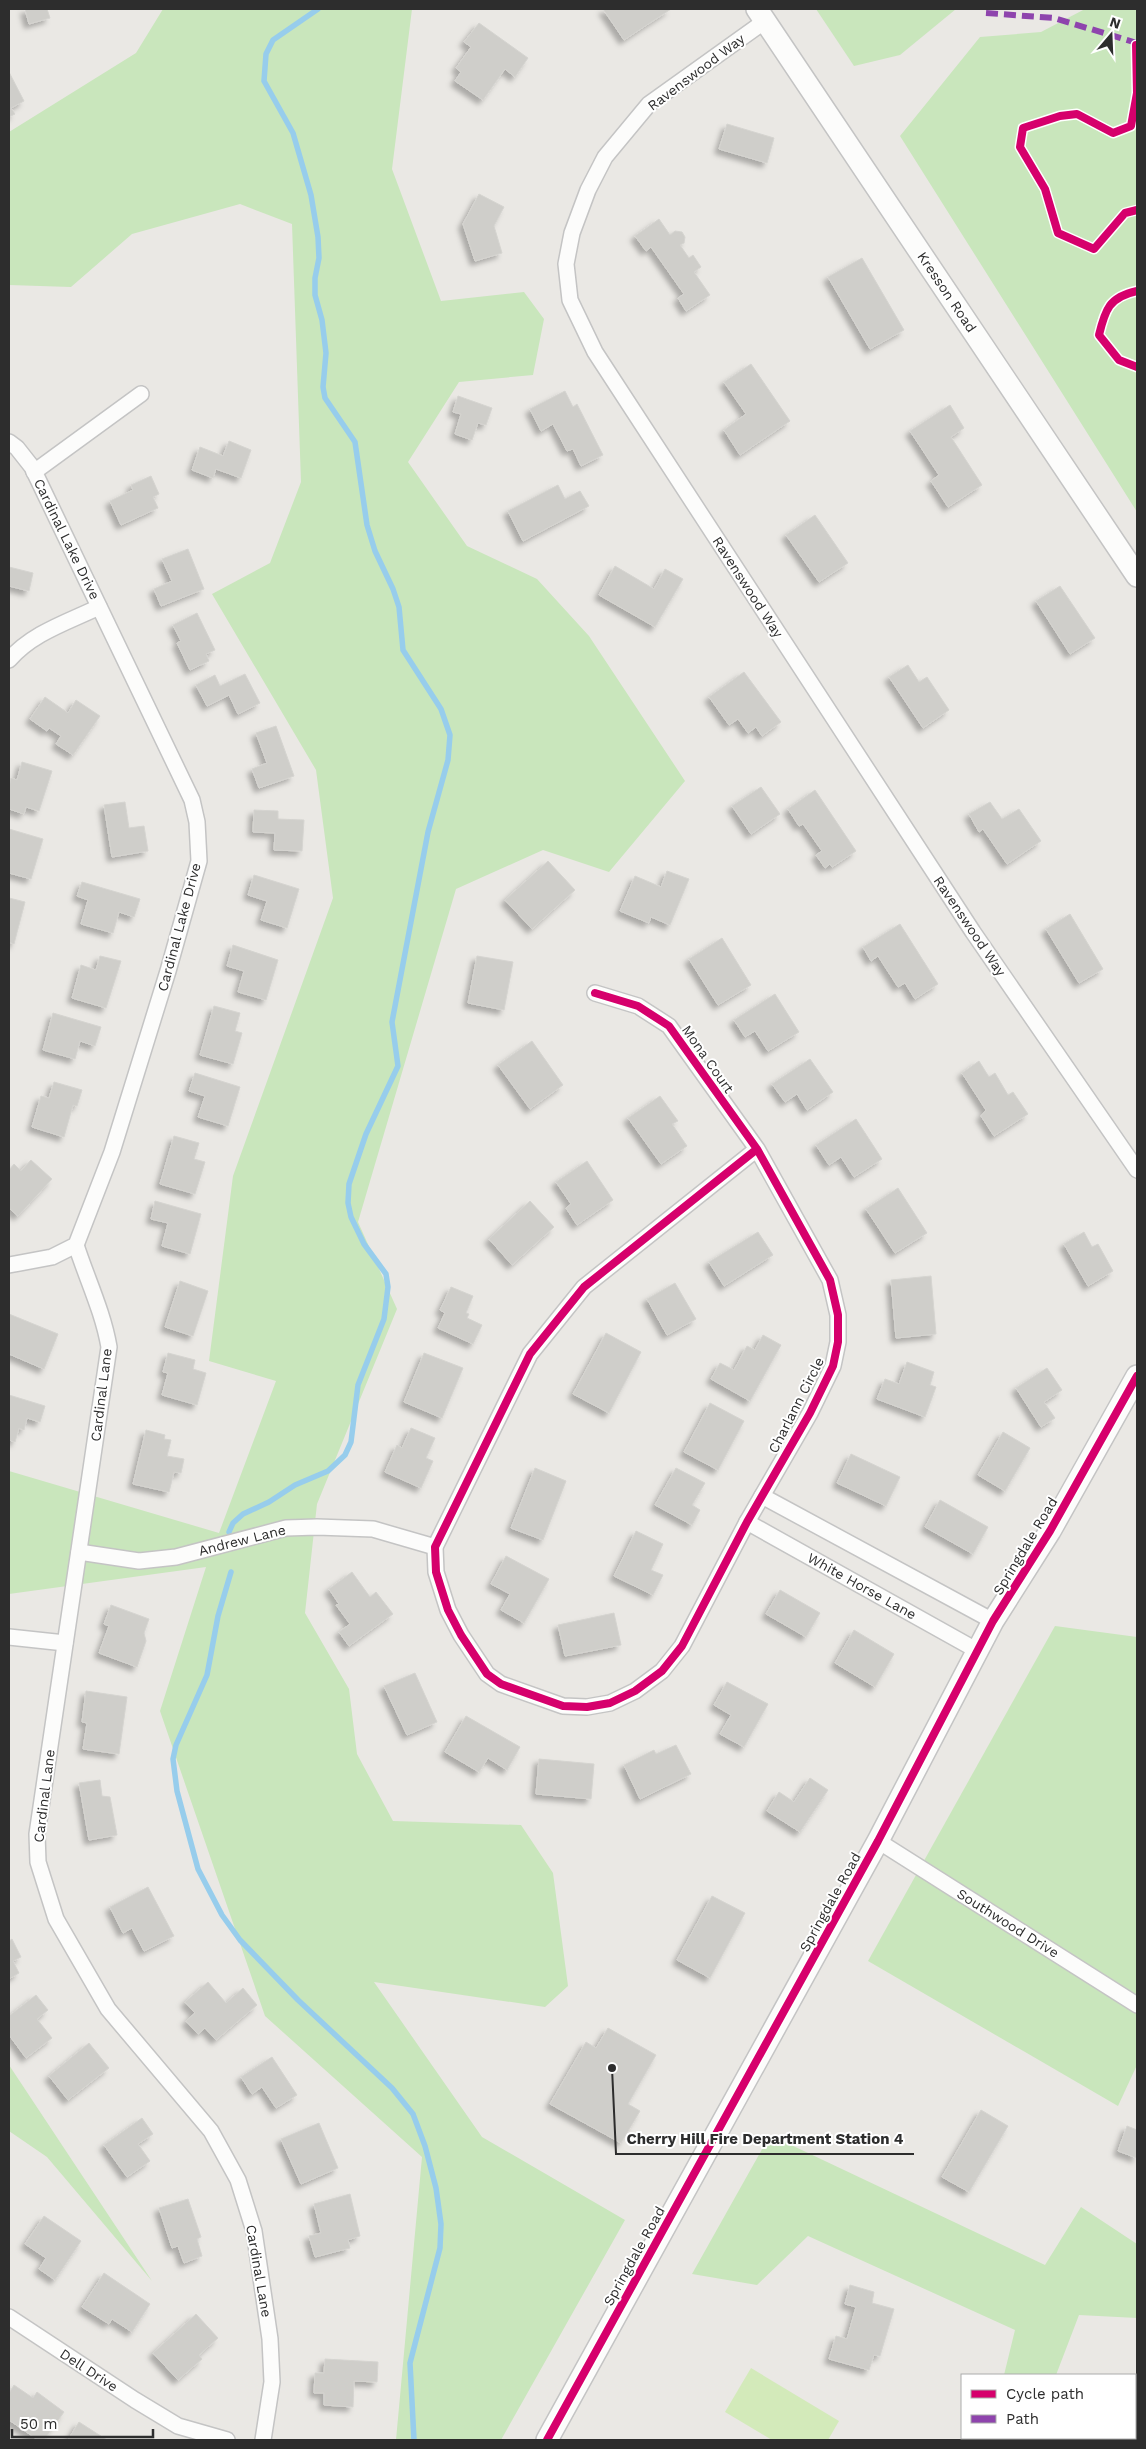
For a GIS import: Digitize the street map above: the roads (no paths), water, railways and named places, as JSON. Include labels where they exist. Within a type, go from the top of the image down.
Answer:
[{"type":"main road","name":"Kresson Road","points":[[761,15],[1137,576]]},
{"type":"main road","name":"Springdale Road","points":[[547,2440],[878,1841],[994,1621],[1050,1531],[1137,1376]]},
{"type":"street","name":"Ravenswood Way","points":[[761,15],[649,104],[605,156],[588,190],[572,233],[566,264],[570,300],[595,352],[924,857],[973,932],[1137,1170]]},
{"type":"street","points":[[34,472],[141,394]]},
{"type":"street","name":"Cardinal Lake Drive","points":[[9,442],[16,448],[34,472],[192,800],[197,822],[199,861],[168,971],[114,1143],[76,1245]]},
{"type":"street","points":[[9,660],[20,648],[38,636],[99,607]]},
{"type":"street","name":"Mona Court","points":[[595,993],[638,1006],[669,1026],[757,1149]]},
{"type":"street","points":[[434,1547],[530,1354],[584,1287],[757,1149]]},
{"type":"street","name":"Charlann Circle","points":[[434,1547],[436,1572],[448,1610],[461,1636],[487,1674],[501,1684],[563,1706],[587,1707],[610,1702],[627,1695],[662,1671],[682,1646],[747,1522],[810,1413],[832,1366],[838,1342],[838,1315],[830,1280],[757,1149]]},
{"type":"street","points":[[9,1265],[52,1257],[76,1245]]},
{"type":"street","name":"Cardinal Lane","points":[[76,1245],[89,1285],[105,1322],[109,1347],[37,1834],[38,1862],[56,1919],[108,2009],[211,2131],[238,2180],[254,2230],[270,2339],[272,2382],[263,2440]]},
{"type":"street","points":[[762,1496],[994,1621]]},
{"type":"street","name":"White Horse Lane","points":[[747,1522],[978,1651]]},
{"type":"street","name":"Andrew Lane","points":[[78,1552],[138,1561],[148,1560],[176,1557],[286,1528],[317,1527],[373,1529],[434,1547]]},
{"type":"street","points":[[9,1637],[65,1643]]},
{"type":"street","name":"Southwood Drive","points":[[878,1841],[1137,2005]]},
{"type":"street","name":"Dell Drive","points":[[9,2317],[178,2426],[227,2440]]},
{"type":"waterway","points":[[229,1532],[233,1523],[243,1514],[269,1502],[295,1485],[328,1471],[345,1455],[351,1442],[358,1385],[384,1319],[388,1287],[386,1274],[364,1244],[351,1217],[348,1203],[349,1184],[366,1134],[398,1066],[392,1022],[428,832],[448,760],[450,735],[441,709],[403,650],[399,607],[393,589],[375,551],[367,525],[355,442],[325,398],[323,387],[326,353],[322,320],[315,295],[315,278],[319,258],[318,237],[311,195],[293,133],[264,81],[266,54],[273,40],[318,9]]},
{"type":"waterway","points":[[231,1572],[218,1616],[207,1675],[176,1745],[173,1759],[177,1791],[198,1869],[222,1915],[240,1940],[298,2000],[392,2088],[413,2114],[425,2146],[436,2188],[441,2224],[440,2248],[410,2363],[414,2440]]},
{"type":"place","name":"Cherry Hill Fire Department Station 4","points":[[612,2068]]}]
